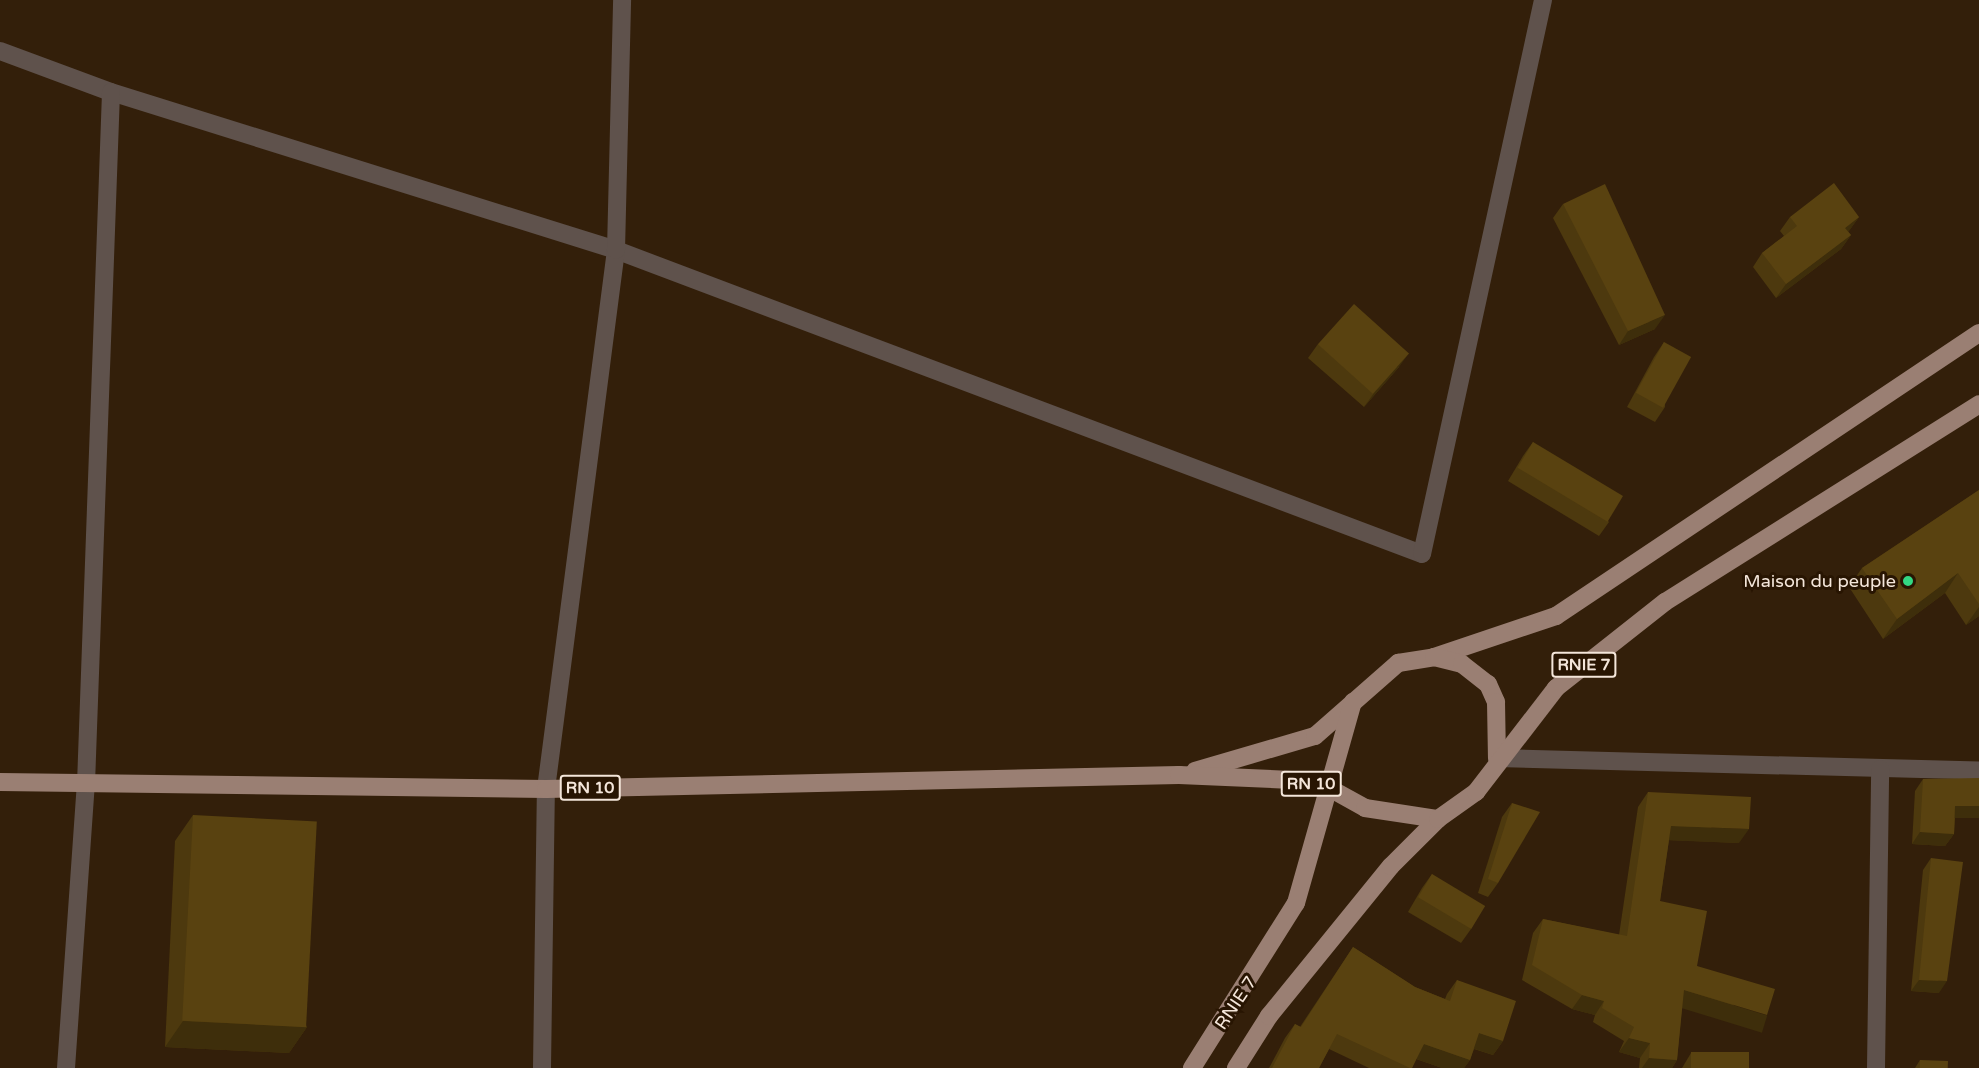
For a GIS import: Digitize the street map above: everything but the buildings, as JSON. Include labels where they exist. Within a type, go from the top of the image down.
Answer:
[{"type":"main road","points":[[1434,657],[1556,616],[1979,333]]},
{"type":"main road","name":"RNIE 7","points":[[1236,1068],[1314,959],[1438,819],[1476,792],[1497,758],[1556,688],[1665,602],[1979,404]]},
{"type":"main road","name":"RN 10","points":[[1179,775],[1315,736],[1355,698],[1398,663],[1434,657]]},
{"type":"main road","points":[[1434,657],[1462,664],[1488,684],[1496,702],[1497,758]]},
{"type":"main road","name":"RNIE 7","points":[[1192,1068],[1296,903],[1331,789],[1355,698]]},
{"type":"main road","name":"RN 10","points":[[0,782],[546,789],[1179,775],[1292,780],[1331,789],[1365,808],[1438,819]]},
{"type":"street","points":[[542,1068],[546,789],[616,249],[622,0]]},
{"type":"street","points":[[0,51],[111,92],[616,249],[1422,554],[1543,0]]},
{"type":"street","points":[[66,1068],[86,784],[111,92]]},
{"type":"street","points":[[1497,758],[1979,771]]},
{"type":"street","points":[[1876,1068],[1880,769]]},
{"type":"place","name":"Maison du peuple","points":[[1908,581]]}]
